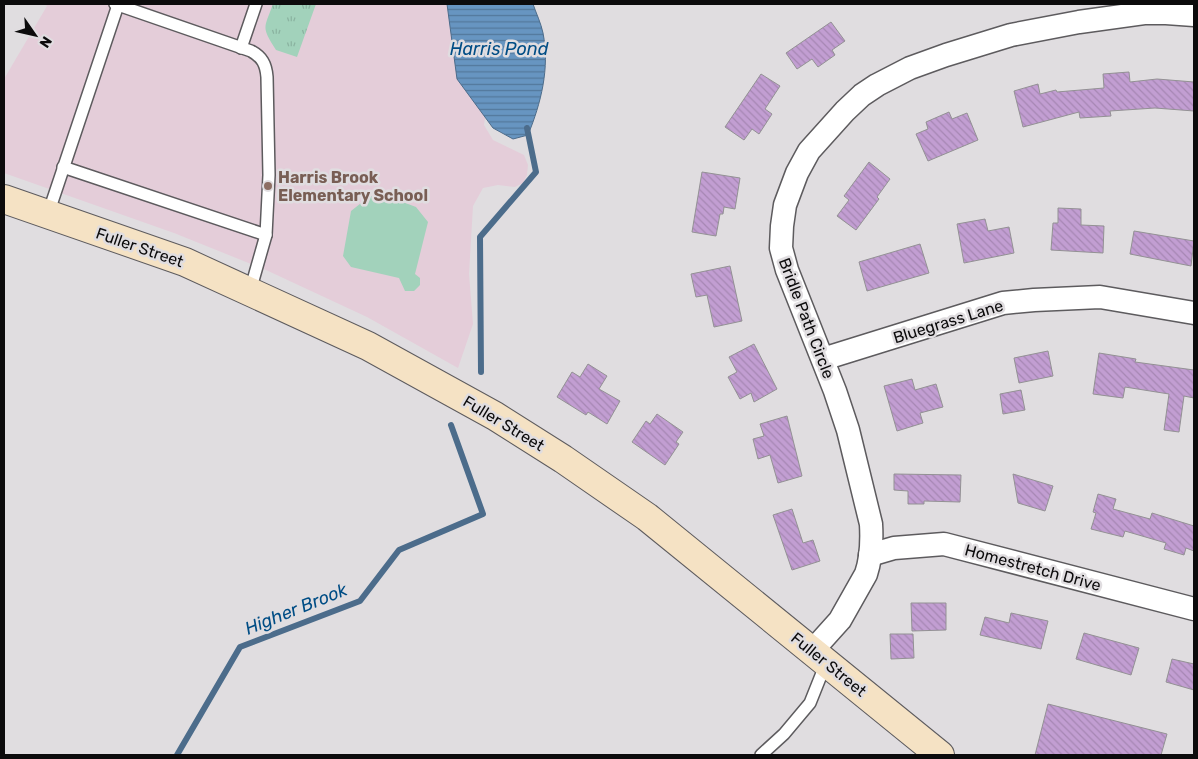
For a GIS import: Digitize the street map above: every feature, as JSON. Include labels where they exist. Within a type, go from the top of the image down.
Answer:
[{"type":"street","name":"Bridle Path Circle","points":[[820,656],[866,574],[870,555],[871,524],[848,430],[823,359],[787,270],[781,248],[781,232],[786,205],[797,173],[808,151],[845,111],[877,85],[910,68],[946,55],[1011,36],[1079,22],[1144,13],[1194,16]]},
{"type":"street","name":"Fuller Street","points":[[4,199],[185,262],[368,346],[475,404],[521,432],[647,517],[940,755]]},
{"type":"street","name":"Bluegrass Lane","points":[[823,359],[1003,303],[1100,297],[1194,313]]},
{"type":"street","name":"Homestretch Drive","points":[[870,555],[894,548],[944,544],[1194,609]]},
{"type":"lane","points":[[48,214],[117,4],[251,51],[261,58],[266,70],[269,175],[266,235],[250,291]]},
{"type":"lane","points":[[242,48],[256,4]]},
{"type":"lane","points":[[63,168],[266,235]]},
{"type":"lane","points":[[761,755],[784,734],[810,703],[820,656]]},
{"type":"shaded area","name":"Harris Brook Elementary School","points":[[44,4],[453,4],[487,103],[484,125],[493,140],[524,155],[528,165],[527,175],[523,183],[515,187],[498,185],[483,188],[473,206],[469,274],[473,324],[458,368],[367,317],[266,270],[174,233],[4,173],[4,79],[47,6]]},
{"type":"green space","points":[[273,4],[316,4],[297,57],[276,50],[268,36],[266,23]]},
{"type":"green space","points":[[370,196],[392,198],[416,207],[428,222],[415,274],[420,278],[420,285],[414,291],[405,291],[399,278],[351,267],[343,256],[351,211]]},
{"type":"water","name":"Harris Pond","points":[[447,4],[533,4],[543,33],[545,72],[537,110],[528,135],[513,139],[493,128],[457,79]]},
{"type":"building","points":[[831,22],[845,41],[832,50],[835,55],[818,67],[812,59],[797,69],[786,53]]},
{"type":"building","points":[[1129,72],[1130,82],[1157,79],[1194,82],[1194,111],[1155,108],[1110,111],[1111,116],[1080,118],[1079,112],[1023,127],[1014,91],[1038,84],[1040,94],[1056,90],[1057,92],[1104,88],[1103,74]]},
{"type":"building","points":[[761,74],[780,86],[765,109],[772,114],[759,134],[752,129],[744,140],[725,127]]},
{"type":"building","points":[[949,112],[952,119],[967,113],[978,140],[928,161],[916,134],[928,129],[926,122]]},
{"type":"building","points":[[869,162],[890,179],[877,197],[879,199],[856,230],[837,216],[849,200],[844,196]]},
{"type":"building","points":[[702,172],[740,178],[735,209],[724,207],[723,214],[720,214],[716,236],[692,232]]},
{"type":"building","points":[[1058,208],[1081,209],[1081,225],[1104,226],[1103,253],[1051,250],[1053,223],[1058,223]]},
{"type":"building","points":[[985,219],[988,231],[1009,227],[1014,253],[964,263],[957,224]]},
{"type":"building","points":[[1134,231],[1194,241],[1191,266],[1130,254]]},
{"type":"building","points":[[920,244],[929,273],[867,291],[859,262]]},
{"type":"building","points":[[730,266],[742,321],[714,327],[707,295],[696,297],[691,274]]},
{"type":"building","points":[[754,344],[777,389],[754,402],[751,393],[740,399],[728,377],[737,372],[729,357]]},
{"type":"building","points":[[1048,351],[1053,376],[1019,383],[1014,358]]},
{"type":"building","points":[[1099,353],[1136,359],[1135,362],[1194,370],[1194,398],[1184,396],[1179,432],[1164,430],[1169,394],[1125,387],[1123,398],[1093,394]]},
{"type":"building","points":[[588,364],[607,376],[599,389],[620,401],[607,424],[588,412],[586,415],[557,397],[572,372],[580,377]]},
{"type":"building","points":[[912,379],[915,390],[936,384],[943,407],[920,413],[923,423],[897,431],[884,386]]},
{"type":"building","points":[[1021,390],[1025,410],[1003,414],[1000,394]]},
{"type":"building","points":[[657,414],[683,432],[676,442],[679,444],[665,465],[632,442],[646,421],[650,424]]},
{"type":"building","points":[[787,416],[802,476],[778,483],[770,455],[758,459],[753,439],[764,436],[760,424]]},
{"type":"building","points":[[894,474],[961,475],[960,502],[924,501],[924,504],[908,504],[908,491],[894,490]]},
{"type":"building","points":[[1013,474],[1053,486],[1045,511],[1018,503]]},
{"type":"building","points":[[1098,494],[1116,499],[1113,509],[1150,519],[1152,513],[1194,526],[1194,551],[1186,548],[1184,555],[1164,549],[1166,543],[1125,531],[1123,537],[1091,529],[1096,513],[1093,512]]},
{"type":"building","points":[[792,509],[803,543],[813,540],[820,561],[792,570],[773,515]]},
{"type":"building","points":[[911,603],[946,603],[946,630],[912,631]]},
{"type":"building","points":[[1011,613],[1048,621],[1041,649],[980,635],[985,617],[1009,623]]},
{"type":"building","points":[[1084,633],[1139,648],[1131,675],[1076,659]]},
{"type":"building","points":[[890,634],[913,634],[914,658],[891,659]]},
{"type":"building","points":[[1172,659],[1194,664],[1194,690],[1166,682]]},
{"type":"building","points":[[1048,704],[1167,734],[1161,755],[1035,755]]},
{"type":"waterway","name":"Higher Brook","points":[[481,372],[480,237],[536,172],[527,128]]},
{"type":"waterway","name":"Higher Brook","points":[[177,755],[240,647],[360,601],[399,550],[483,514],[451,425]]},
{"type":"place","name":"Harris Brook Elementary School","points":[[268,186]]}]
